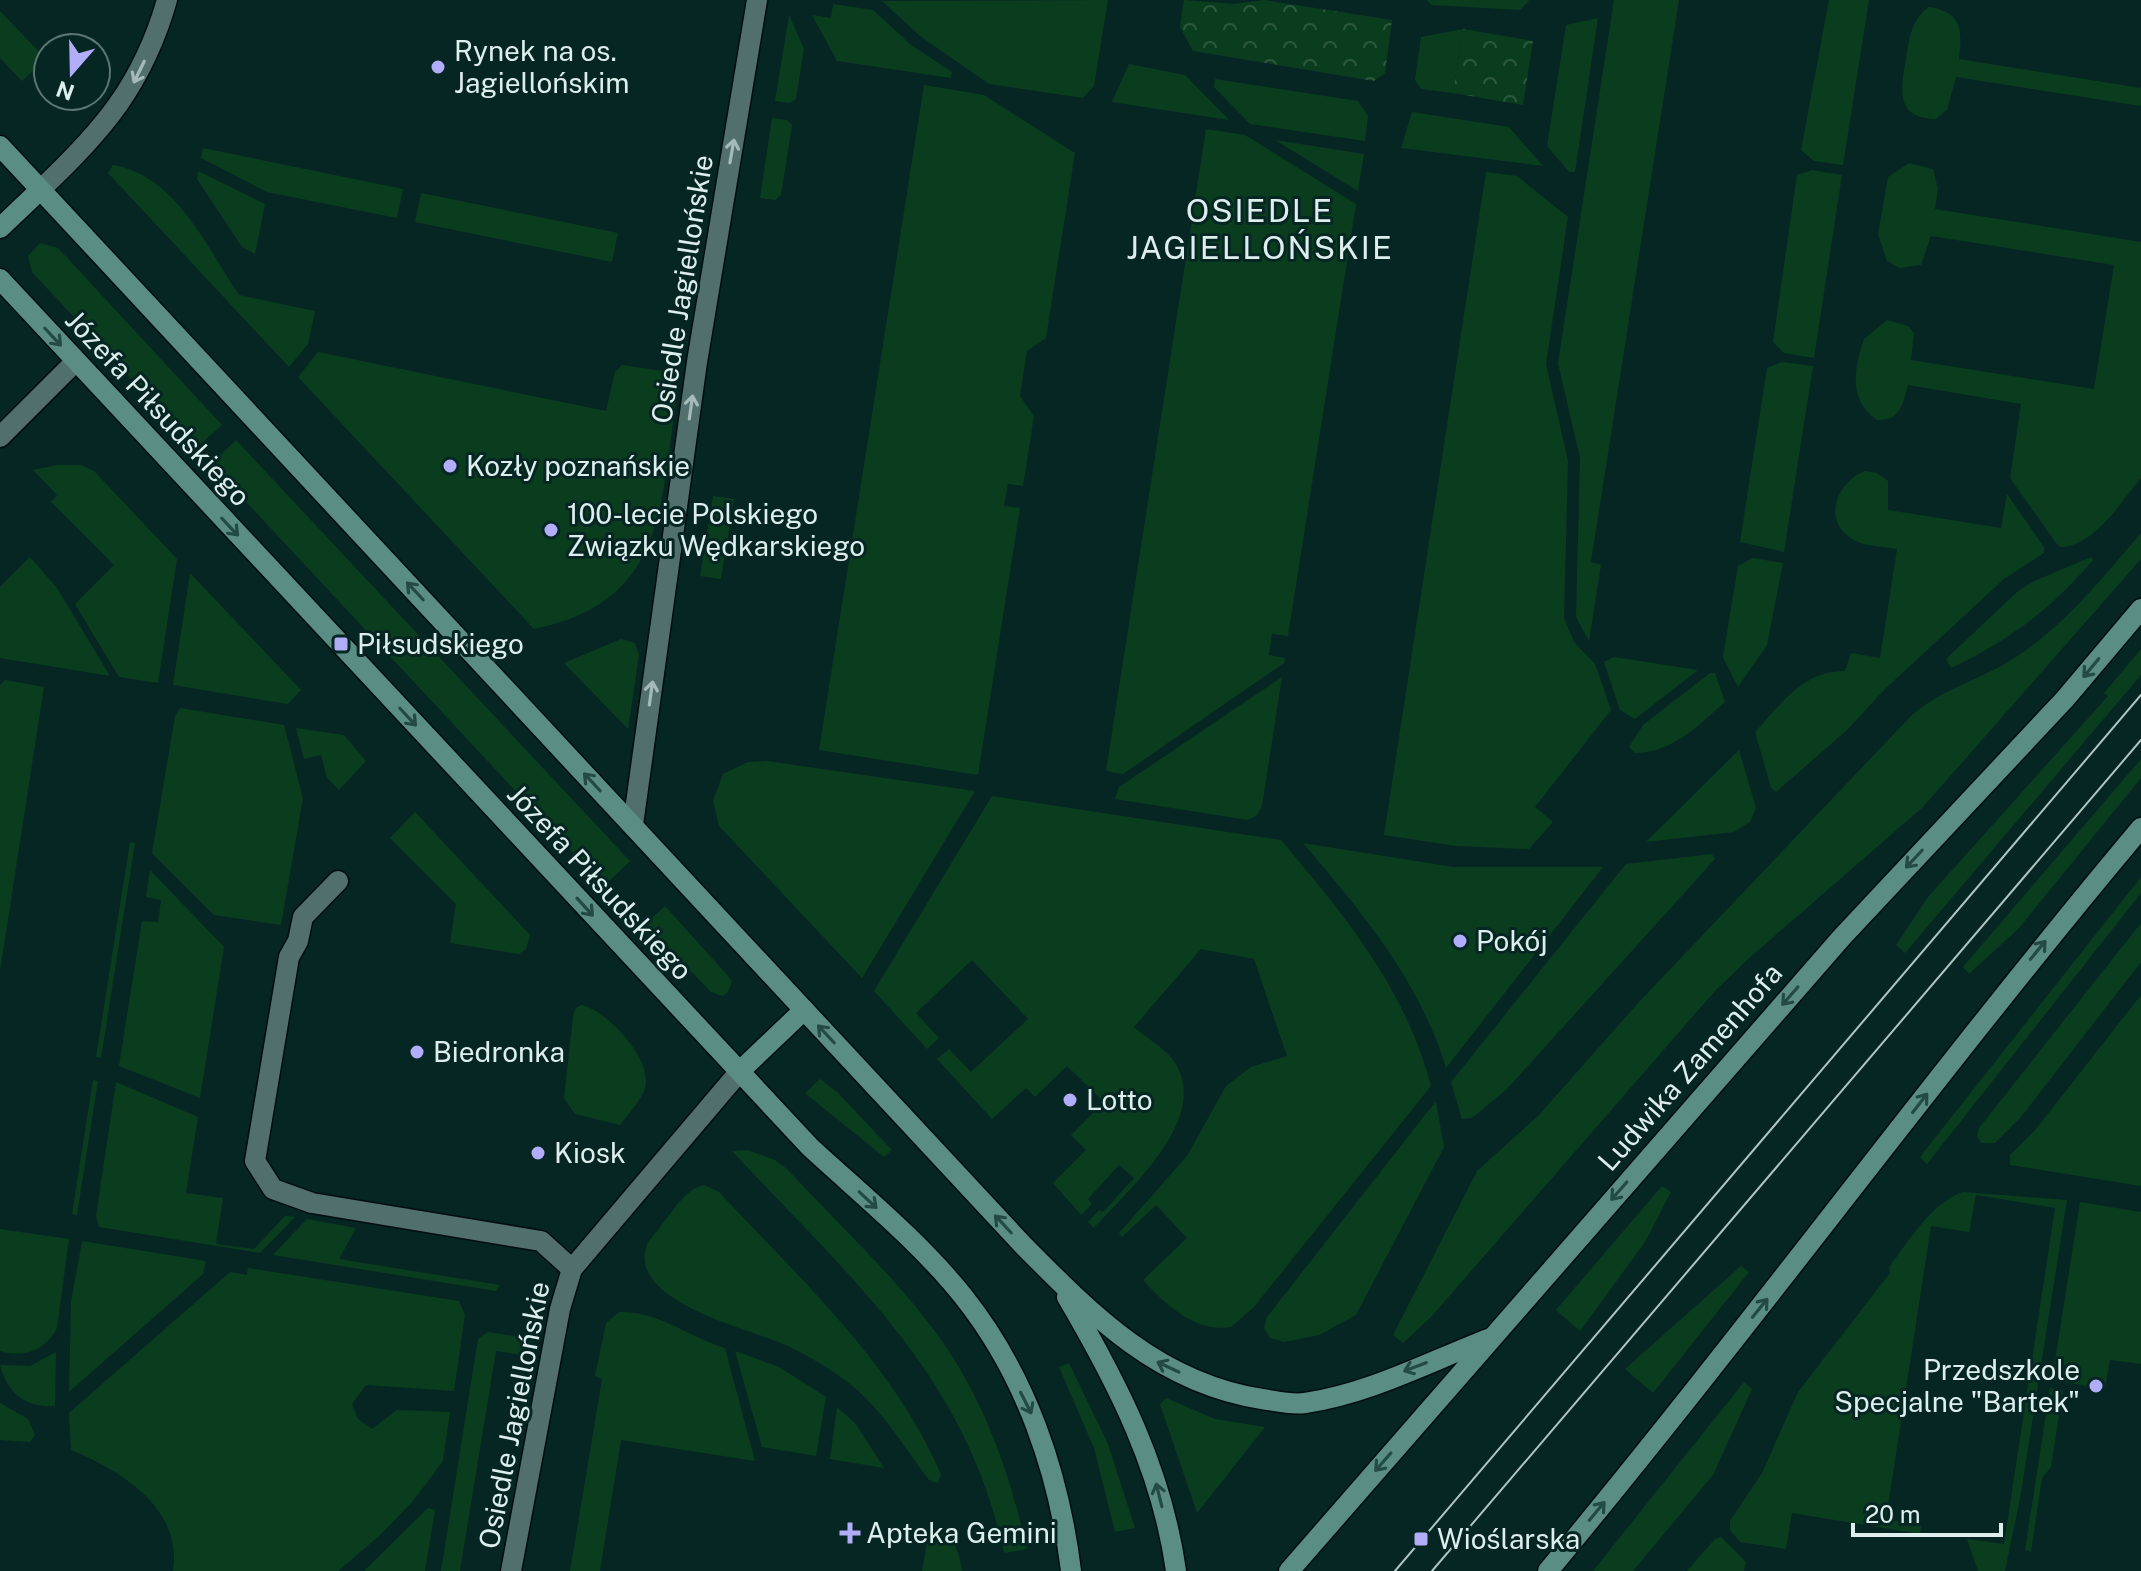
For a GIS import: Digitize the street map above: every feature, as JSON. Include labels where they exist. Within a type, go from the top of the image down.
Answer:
[{"type":"street","points":[[0,228],[125,100],[158,33],[167,0]]},
{"type":"street","name":"Osiedle Jagiellońskie","points":[[633,825],[697,362],[757,0]]},
{"type":"street","points":[[0,146],[1057,1280],[1149,1359],[1228,1393],[1300,1404],[1340,1396],[1488,1339]]},
{"type":"street","name":"Józefa Piłsudskiego","points":[[0,279],[810,1147],[922,1250],[964,1297],[1004,1360],[1037,1424],[1064,1517],[1071,1571]]},
{"type":"street","points":[[0,437],[76,361]]},
{"type":"street","name":"Ludwika Zamenhofa","points":[[1289,1571],[1488,1339],[1842,937],[2065,699],[2141,609]]},
{"type":"street","points":[[1548,1571],[1830,1221],[2032,957],[2141,828]]},
{"type":"street","name":"Osiedle Jagiellońskie","points":[[338,881],[303,917],[298,941],[289,957],[255,1161],[273,1189],[312,1203],[541,1241],[572,1269]]},
{"type":"street","points":[[740,1071],[804,1010]]},
{"type":"street","name":"Osiedle Jagiellońskie","points":[[511,1571],[560,1309],[572,1269],[740,1071]]},
{"type":"street","points":[[1057,1280],[1113,1376],[1136,1427],[1155,1479],[1176,1571]]},
{"type":"green space","points":[[1108,0],[1094,86],[1083,98],[989,84],[920,36],[882,1]]},
{"type":"green space","points":[[1184,0],[1234,4],[1264,0],[1392,20],[1385,73],[1374,81],[1193,51],[1180,27]]},
{"type":"green space","points":[[1427,0],[1529,1],[1520,10],[1431,5]]},
{"type":"green space","points":[[1614,0],[1679,0],[1591,562],[1601,565],[1589,641],[1576,617],[1580,458],[1558,363]]},
{"type":"green space","points":[[1829,0],[1869,0],[1843,165],[1814,161],[1801,150]]},
{"type":"green space","points":[[833,4],[873,10],[911,45],[952,72],[951,78],[837,61],[812,15],[831,18]]},
{"type":"green space","points":[[1929,7],[1948,13],[1958,24],[1959,59],[2141,88],[2141,106],[1956,77],[1947,110],[1936,119],[1913,113],[1903,99],[1904,69],[1912,30]]},
{"type":"green space","points":[[0,11],[32,44],[32,72],[22,81],[0,58]]},
{"type":"green space","points":[[789,15],[804,49],[796,99],[790,103],[775,101]]},
{"type":"green space","points":[[1598,18],[1575,172],[1569,172],[1547,146],[1566,25]]},
{"type":"green space","points":[[1463,29],[1453,93],[1421,89],[1415,80],[1421,37]]},
{"type":"green space","points":[[1463,29],[1533,41],[1523,105],[1453,93]]},
{"type":"green space","points":[[1129,64],[1185,75],[1229,120],[1112,102]]},
{"type":"green space","points":[[1215,79],[1358,101],[1368,116],[1365,141],[1250,124],[1214,87]]},
{"type":"green space","points":[[924,85],[984,95],[1075,153],[1046,338],[1027,351],[1020,396],[1034,416],[1023,486],[1008,484],[1004,506],[1020,508],[978,775],[819,750]]},
{"type":"green space","points":[[1412,112],[1509,127],[1543,166],[1401,148]]},
{"type":"green space","points":[[772,118],[787,120],[792,125],[781,195],[775,200],[760,198]]},
{"type":"green space","points":[[1206,129],[1245,135],[1356,204],[1288,636],[1272,634],[1269,655],[1285,658],[1284,663],[1123,774],[1106,771]]},
{"type":"green space","points":[[1275,140],[1364,154],[1358,191]]},
{"type":"green space","points":[[203,148],[403,189],[397,218],[267,192],[201,158]]},
{"type":"green space","points":[[1909,163],[1933,169],[1938,189],[1935,209],[2141,242],[2141,478],[2096,531],[2073,545],[2061,547],[2056,543],[2010,478],[2021,404],[1908,385],[1896,414],[1885,420],[1877,420],[1861,403],[1856,373],[1864,339],[1887,320],[1908,326],[1914,333],[1911,360],[2094,389],[2114,265],[1931,236],[1921,265],[1899,268],[1887,261],[1878,234],[1888,177]]},
{"type":"green space","points":[[113,165],[155,183],[172,198],[202,236],[239,295],[315,311],[308,344],[289,367],[108,173]]},
{"type":"green space","points":[[1812,170],[1842,175],[1814,358],[1784,353],[1773,342],[1797,175]]},
{"type":"green space","points":[[198,171],[265,204],[255,254],[242,247],[197,179]]},
{"type":"green space","points":[[1486,172],[1517,176],[1568,217],[1546,364],[1568,461],[1564,618],[1574,642],[1595,664],[1611,710],[1535,807],[1553,822],[1529,849],[1456,846],[1384,835]]},
{"type":"green space","points":[[421,193],[618,233],[612,262],[415,222]]},
{"type":"green space","points":[[40,243],[58,248],[222,425],[196,448],[32,272],[28,256]]},
{"type":"green space","points":[[318,352],[606,411],[615,372],[622,365],[663,371],[672,377],[677,394],[659,510],[649,543],[633,572],[610,596],[578,616],[534,629],[298,377]]},
{"type":"green space","points":[[1782,362],[1813,366],[1784,552],[1740,542],[1767,368]]},
{"type":"green space","points":[[236,440],[630,861],[604,886],[211,464]]},
{"type":"green space","points":[[57,465],[81,465],[94,471],[177,559],[158,683],[119,677],[75,604],[114,565],[51,502],[57,495],[33,470]]},
{"type":"green space","points":[[1865,471],[1877,473],[1888,481],[1888,510],[2001,528],[2007,494],[2044,547],[2044,553],[2004,579],[1884,690],[1847,730],[1776,792],[1771,788],[1755,732],[1784,700],[1805,683],[1830,672],[1845,671],[1851,653],[1880,658],[1897,549],[1853,540],[1840,528],[1835,509],[1837,499],[1848,482]]},
{"type":"green space","points":[[713,496],[734,499],[721,579],[700,576]]},
{"type":"green space","points":[[2141,533],[2141,559],[1923,807],[1714,992],[1432,1316],[1403,1343],[1393,1335],[1477,1171],[1538,1116],[1639,1002],[1911,716],[1946,692],[2008,662],[2046,635],[2111,569]]},
{"type":"green space","points":[[30,557],[57,588],[110,676],[0,658],[0,587]]},
{"type":"green space","points":[[2091,557],[2093,560],[2078,577],[2028,622],[2011,635],[1951,668],[1946,659],[2017,592],[2032,582]]},
{"type":"green space","points":[[1753,558],[1783,563],[1767,645],[1738,687],[1723,657],[1738,566]]},
{"type":"green space","points":[[190,573],[301,690],[288,704],[173,685]]},
{"type":"green space","points":[[621,639],[635,643],[639,655],[628,729],[564,663]]},
{"type":"green space","points":[[2141,649],[2141,675],[1905,953],[1896,945],[1928,897],[2108,696],[2104,693]]},
{"type":"green space","points":[[1614,657],[1698,670],[1635,719],[1620,710],[1604,662]]},
{"type":"green space","points":[[1710,673],[1715,673],[1725,702],[1673,743],[1649,752],[1635,753],[1629,747],[1643,725]]},
{"type":"green space","points":[[1282,677],[1262,806],[1257,815],[1248,820],[1115,799],[1119,787]]},
{"type":"green space","points":[[5,680],[44,687],[0,971],[0,685]]},
{"type":"green space","points":[[180,708],[284,725],[303,798],[281,925],[214,915],[152,853],[175,716]]},
{"type":"green space","points":[[296,728],[344,735],[366,761],[339,790],[327,778],[321,755],[304,759]]},
{"type":"green space","points":[[1739,750],[1756,808],[1750,822],[1734,832],[1646,842]]},
{"type":"green space","points":[[2141,759],[2141,778],[2019,928],[1969,974],[1963,967]]},
{"type":"green space","points":[[767,761],[975,791],[862,978],[719,826],[713,801],[723,774],[748,762]]},
{"type":"green space","points":[[992,796],[1281,840],[1371,955],[1406,1017],[1431,1086],[1254,1307],[1231,1327],[1205,1326],[1193,1321],[1171,1307],[1143,1280],[1187,1238],[1156,1205],[1122,1237],[1119,1233],[1187,1156],[1226,1086],[1251,1067],[1287,1056],[1254,959],[1201,949],[1134,1027],[1162,1048],[1175,1063],[1183,1085],[1182,1107],[1174,1130],[1160,1153],[1094,1228],[1088,1222],[1099,1210],[1103,1212],[1134,1178],[1119,1165],[1088,1199],[1092,1204],[1081,1215],[1053,1183],[1086,1150],[1071,1135],[1104,1102],[1067,1066],[1035,1097],[1026,1088],[992,1119],[937,1059],[949,1049],[971,1072],[1028,1019],[972,960],[916,1013],[939,1038],[927,1049],[874,991]]},
{"type":"green space","points":[[415,812],[530,935],[526,949],[519,954],[450,943],[456,904],[390,838]]},
{"type":"green space","points":[[130,842],[135,843],[101,1058],[96,1057]]},
{"type":"green space","points":[[1303,843],[1453,867],[1603,867],[1446,1068],[1435,1036],[1405,977],[1367,921]]},
{"type":"green space","points":[[1712,854],[1715,859],[1507,1089],[1472,1118],[1462,1119],[1451,1082],[1626,864]]},
{"type":"green space","points":[[150,870],[224,947],[200,1098],[119,1066],[142,921],[158,922],[161,900],[146,897]]},
{"type":"green space","points":[[2141,877],[2141,893],[1927,1164],[1920,1157]]},
{"type":"green space","points":[[665,906],[732,981],[723,996],[711,992],[646,924]]},
{"type":"green space","points":[[2141,923],[2141,962],[2021,1117],[1995,1143],[1981,1143],[1977,1136],[1979,1128]]},
{"type":"green space","points":[[2141,995],[2141,1186],[2010,1165],[2010,1155],[2036,1129]]},
{"type":"green space","points":[[581,1005],[615,1026],[642,1064],[645,1088],[620,1125],[575,1114],[564,1098],[573,1017],[575,1009]]},
{"type":"green space","points":[[820,1079],[838,1093],[892,1150],[884,1157],[805,1093]]},
{"type":"green space","points":[[93,1080],[98,1081],[77,1215],[72,1214]]},
{"type":"green space","points":[[116,1082],[198,1117],[186,1193],[223,1198],[216,1244],[254,1249],[285,1216],[295,1217],[260,1253],[99,1227],[96,1216]]},
{"type":"green space","points":[[1436,1101],[1444,1147],[1356,1315],[1319,1335],[1284,1342],[1270,1338],[1264,1328],[1267,1317]]},
{"type":"green space","points":[[747,1150],[775,1160],[787,1169],[887,1274],[942,1341],[958,1365],[995,1441],[1027,1549],[1004,1553],[986,1490],[962,1433],[933,1381],[860,1288],[732,1151]]},
{"type":"green space","points":[[704,1185],[719,1192],[812,1290],[871,1359],[921,1433],[941,1474],[938,1483],[929,1480],[879,1412],[842,1378],[787,1346],[693,1309],[654,1281],[645,1264],[648,1243],[685,1196]]},
{"type":"green space","points":[[1662,1186],[1671,1192],[1645,1242],[1580,1331],[1556,1310]]},
{"type":"green space","points":[[1963,1192],[2067,1200],[2021,1493],[2005,1571],[1978,1571],[1967,1539],[2004,1544],[2055,1208],[1976,1195],[1969,1232],[1931,1226],[1886,1519],[1921,1525],[1920,1534],[1792,1513],[1786,1549],[1740,1542],[1730,1530],[1730,1521],[1762,1473],[1798,1392],[1890,1273],[1889,1267],[1931,1213]]},
{"type":"green space","points":[[2080,1202],[2141,1212],[2141,1364],[2110,1360],[2105,1389],[2052,1380]]},
{"type":"green space","points":[[307,1219],[356,1228],[339,1259],[500,1285],[496,1291],[273,1255]]},
{"type":"green space","points":[[0,1229],[69,1239],[57,1328],[47,1342],[26,1353],[0,1351]]},
{"type":"green space","points":[[82,1241],[206,1261],[203,1274],[69,1392],[71,1302]]},
{"type":"green space","points":[[1741,1266],[1749,1272],[1653,1393],[1625,1369]]},
{"type":"green space","points":[[248,1268],[459,1301],[465,1315],[454,1391],[366,1385],[352,1404],[358,1419],[372,1429],[397,1410],[450,1412],[443,1461],[413,1501],[338,1571],[173,1571],[173,1549],[168,1528],[158,1510],[127,1480],[71,1450],[69,1413],[230,1272],[247,1275]]},
{"type":"green space","points":[[619,1312],[660,1320],[725,1348],[755,1461],[621,1440],[600,1571],[570,1571],[602,1379],[595,1376],[606,1323]]},
{"type":"green space","points":[[488,1332],[533,1339],[530,1356],[496,1351],[460,1571],[441,1571],[478,1339]]},
{"type":"green space","points":[[735,1351],[779,1367],[826,1397],[816,1456],[762,1447]]},
{"type":"green space","points":[[56,1352],[55,1406],[27,1401],[7,1384],[0,1365],[30,1366]]},
{"type":"green space","points":[[1069,1363],[1108,1444],[1135,1528],[1115,1532],[1094,1448],[1059,1367]]},
{"type":"green space","points":[[1744,1382],[1752,1389],[1713,1475],[1633,1571],[1593,1571]]},
{"type":"green space","points":[[2050,1388],[2063,1390],[2051,1467],[2042,1478],[2031,1552],[2025,1550]]},
{"type":"green space","points":[[1166,1398],[1215,1419],[1265,1427],[1197,1513],[1160,1404]]},
{"type":"green space","points":[[0,1403],[28,1419],[35,1435],[30,1442],[0,1440]]},
{"type":"green space","points":[[837,1407],[855,1423],[884,1468],[830,1459]]},
{"type":"green space","points":[[428,1508],[435,1510],[425,1571],[364,1571]]},
{"type":"green space","points":[[933,1533],[946,1536],[955,1545],[962,1571],[922,1571],[927,1543]]},
{"type":"green space","points":[[1721,1537],[1746,1562],[1744,1571],[1687,1571],[1715,1539]]},
{"type":"tram line","points":[[1395,1571],[2141,695]]},
{"type":"tram line","points":[[1432,1571],[2141,740]]},
{"type":"place","name":"Rynek na os. Jagiellońskim","points":[[438,67]]},
{"type":"place","name":"Kozły poznańskie","points":[[450,466]]},
{"type":"place","name":"100-lecie Polskiego Związku Wędkarskiego","points":[[551,530]]},
{"type":"place","name":"Piłsudskiego","points":[[341,644]]},
{"type":"place","name":"Pokój","points":[[1460,941]]},
{"type":"place","name":"Biedronka","points":[[417,1052]]},
{"type":"place","name":"Lotto","points":[[1070,1100]]},
{"type":"place","name":"Kiosk","points":[[538,1153]]},
{"type":"place","name":"Przedszkole Specjalne \"Bartek\"","points":[[2096,1386]]},
{"type":"place","name":"Apteka Gemini","points":[[850,1533]]},
{"type":"place","name":"Wioślarska","points":[[1421,1539]]},
{"type":"district","name":"OSIEDLE JAGIELLOŃSKIE","points":[[1260,230]]}]
